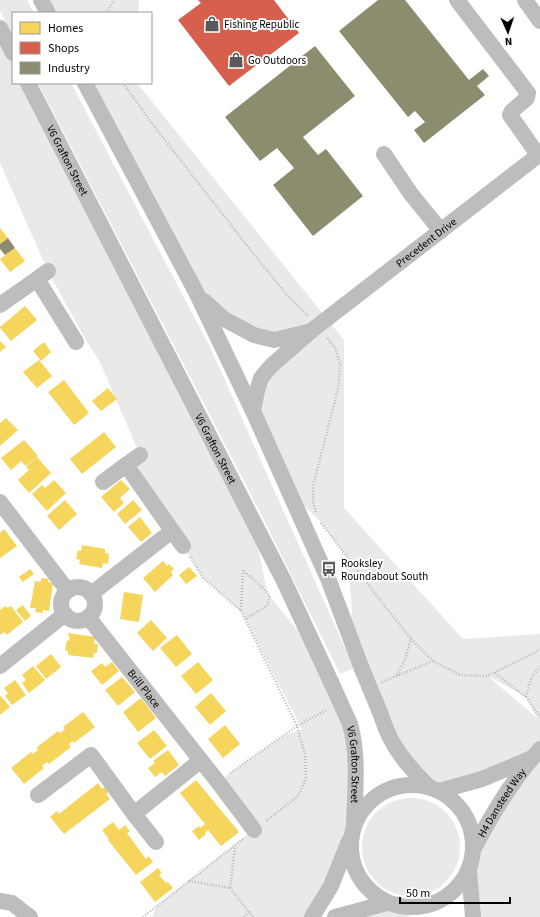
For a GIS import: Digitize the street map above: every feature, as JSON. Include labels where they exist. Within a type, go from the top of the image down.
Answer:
[{"type":"street","points":[[40,0],[47,12]]},
{"type":"street","points":[[51,0],[51,12]]},
{"type":"street","points":[[457,0],[528,93],[528,98],[512,111],[510,115],[539,154]]},
{"type":"street","points":[[525,0],[540,21]]},
{"type":"street","points":[[1,31],[12,52]]},
{"type":"street","name":"V6 Grafton Street","points":[[29,84],[284,581],[350,724],[354,738],[356,766],[352,832]]},
{"type":"street","points":[[86,84],[196,292],[253,410],[329,581],[387,733],[398,751],[414,772],[434,789],[448,796],[460,807],[469,821],[474,848],[469,871],[473,917]]},
{"type":"street","points":[[384,154],[411,194],[440,231]]},
{"type":"street","name":"Precedent Drive","points":[[253,410],[256,391],[261,378],[271,366],[311,331],[539,154]]},
{"type":"street","points":[[2,300],[42,275],[76,342]]},
{"type":"street","name":"Precedent Drive","points":[[196,292],[224,319],[254,335],[274,340],[289,338],[311,331]]},
{"type":"street","points":[[103,482],[140,455]]},
{"type":"street","points":[[126,465],[183,546]]},
{"type":"street","points":[[0,502],[68,591]]},
{"type":"street","points":[[91,594],[172,532]]},
{"type":"street","points":[[78,587],[88,590],[91,594],[95,604],[94,609],[84,620],[74,620],[65,614],[61,605],[64,595],[68,591],[78,587]]},
{"type":"street","points":[[0,666],[65,614]]},
{"type":"street","name":"Brill Place","points":[[88,617],[254,830]]},
{"type":"street","name":"H4 Dansteed Way","points":[[434,789],[482,779],[535,754]]},
{"type":"street","name":"H4 Dansteed Way","points":[[474,848],[497,805],[535,754]]},
{"type":"street","points":[[38,795],[91,755],[156,842]]},
{"type":"street","points":[[134,814],[200,761]]},
{"type":"street","points":[[312,917],[331,886],[359,815],[368,803],[384,792],[397,786],[416,785],[434,789]]},
{"type":"street","points":[[352,832],[352,859],[359,878],[369,890],[411,917]]},
{"type":"street","points":[[335,917],[391,904],[409,908],[424,906],[441,901],[461,884],[469,871]]},
{"type":"street","points":[[0,901],[12,903],[28,917]]},
{"type":"path","points":[[107,12],[114,0]]},
{"type":"path","points":[[183,546],[203,578],[241,611],[297,726],[218,782]]},
{"type":"path","points":[[241,611],[244,570],[270,596],[268,606],[245,619]]},
{"type":"path","points":[[397,675],[405,660],[411,638]]},
{"type":"path","points":[[434,661],[460,675],[487,676],[540,650]]},
{"type":"path","points":[[526,697],[531,678],[540,667]]},
{"type":"path","points":[[495,672],[526,697],[540,717]]},
{"type":"path","points":[[230,888],[235,846]]},
{"type":"path","points":[[190,881],[230,888],[253,917]]},
{"type":"path","points":[[244,917],[249,912]]},
{"type":"shaded area","points":[[0,0],[27,0],[33,12],[12,12],[12,33],[0,11]]},
{"type":"shaded area","points":[[51,0],[139,0],[138,12],[51,12]]},
{"type":"shaded area","points":[[0,31],[12,51],[12,84],[29,84],[253,521],[267,592],[321,660],[350,724],[354,827],[312,917],[152,917],[157,906],[253,830],[218,782],[281,737],[302,729],[241,611],[203,578],[183,546],[126,465],[140,455],[100,362],[84,337],[48,271],[0,163]]},
{"type":"shaded area","points":[[39,84],[72,84],[209,345],[354,668],[340,674],[263,518]]},
{"type":"shaded area","points":[[86,84],[138,84],[344,340],[344,508],[463,639],[540,634],[540,917],[473,917],[469,871],[474,848],[530,759],[439,791],[414,772],[348,635],[352,612],[348,559],[319,520],[290,493],[253,411],[257,391],[287,352],[274,340],[215,312]],"holes":[[[490,677],[526,697],[537,718],[490,678]]]},
{"type":"shaded area","points":[[411,798],[430,802],[445,813],[456,828],[460,847],[456,866],[445,881],[430,892],[411,896],[392,892],[377,881],[366,866],[362,847],[366,828],[377,813],[392,802]]},
{"type":"shaded area","points":[[387,903],[396,905],[411,917],[335,917]]},
{"type":"building: Homes","points":[[0,228],[8,238],[0,244]]},
{"type":"building: Homes","points":[[15,248],[25,261],[10,272],[0,259]]},
{"type":"building: Homes","points":[[25,306],[37,320],[11,341],[0,327]]},
{"type":"building: Homes","points":[[0,341],[6,347],[0,352]]},
{"type":"building: Homes","points":[[44,342],[51,352],[41,361],[33,351]]},
{"type":"building: Homes","points":[[39,360],[52,376],[37,388],[23,372]]},
{"type":"building: Homes","points":[[64,380],[89,413],[74,425],[48,392]]},
{"type":"building: Homes","points":[[108,388],[117,399],[101,411],[92,401]]},
{"type":"building: Homes","points":[[6,418],[18,430],[0,446],[0,423]]},
{"type":"building: Homes","points":[[104,432],[116,447],[82,474],[70,459]]},
{"type":"building: Homes","points":[[24,440],[38,456],[26,466],[21,461],[11,470],[1,458]]},
{"type":"building: Homes","points":[[37,457],[51,473],[29,493],[18,480],[29,470],[26,467]]},
{"type":"building: Homes","points":[[54,480],[66,493],[47,511],[32,494],[42,485],[45,488]]},
{"type":"building: Homes","points":[[121,480],[130,489],[120,498],[124,503],[114,512],[101,497]]},
{"type":"building: Homes","points":[[65,500],[77,514],[59,530],[47,516]]},
{"type":"building: Homes","points":[[133,500],[142,510],[125,524],[117,514]]},
{"type":"building: Homes","points":[[140,517],[152,533],[141,542],[128,527]]},
{"type":"building: Homes","points":[[4,529],[17,546],[0,558],[0,533]]},
{"type":"building: Homes","points":[[82,545],[105,549],[105,553],[109,554],[108,564],[103,563],[102,568],[79,564],[80,560],[76,559],[78,550],[81,551]]},
{"type":"building: Homes","points":[[163,561],[167,566],[169,564],[174,569],[171,572],[173,575],[155,592],[143,578]]},
{"type":"building: Homes","points":[[189,567],[197,576],[186,584],[179,575]]},
{"type":"building: Homes","points":[[30,569],[34,574],[23,582],[19,577]]},
{"type":"building: Homes","points":[[41,578],[49,579],[48,582],[53,583],[49,611],[43,610],[43,613],[35,612],[36,608],[30,608],[35,581],[41,582]]},
{"type":"building: Homes","points":[[124,592],[143,595],[139,622],[120,619]]},
{"type":"building: Homes","points":[[23,605],[31,616],[25,621],[16,610]]},
{"type":"building: Homes","points":[[5,606],[7,608],[11,606],[23,622],[7,635],[4,632],[0,635],[0,610]]},
{"type":"building: Homes","points":[[151,620],[167,638],[153,651],[137,633]]},
{"type":"building: Homes","points":[[68,633],[95,637],[94,644],[98,644],[97,653],[94,653],[93,658],[68,655],[68,651],[65,651],[67,640],[70,641]]},
{"type":"building: Homes","points":[[177,635],[192,654],[176,667],[160,648]]},
{"type":"building: Homes","points":[[51,654],[61,667],[46,679],[36,666]]},
{"type":"building: Homes","points":[[112,662],[119,671],[102,685],[91,671],[102,663],[105,667]]},
{"type":"building: Homes","points":[[198,662],[213,680],[196,694],[181,676]]},
{"type":"building: Homes","points":[[33,666],[45,680],[29,693],[22,683],[26,680],[22,675]]},
{"type":"building: Homes","points":[[122,677],[135,692],[118,706],[105,690]]},
{"type":"building: Homes","points":[[15,680],[26,695],[12,705],[5,696],[8,693],[4,688]]},
{"type":"building: Homes","points":[[211,693],[226,711],[210,725],[195,707]]},
{"type":"building: Homes","points":[[0,695],[10,707],[0,715]]},
{"type":"building: Homes","points":[[141,698],[156,718],[138,732],[123,712]]},
{"type":"building: Homes","points":[[83,712],[95,727],[74,743],[72,741],[69,744],[71,747],[49,764],[47,762],[42,766],[44,768],[24,784],[11,768],[31,752],[33,754],[38,750],[36,748],[58,731],[60,733],[65,729],[63,727]]},
{"type":"building: Homes","points":[[225,725],[240,744],[223,758],[208,739]]},
{"type":"building: Homes","points":[[154,730],[167,746],[150,759],[137,743]]},
{"type":"building: Homes","points":[[168,750],[179,765],[165,776],[162,772],[155,777],[148,768],[155,763],[153,761]]},
{"type":"building: Homes","points":[[196,780],[239,832],[221,846],[208,830],[199,840],[192,831],[205,824],[180,793]]},
{"type":"building: Homes","points":[[98,783],[102,789],[105,787],[109,792],[106,794],[110,799],[64,834],[50,817],[57,811],[59,814]]},
{"type":"building: Homes","points":[[113,822],[119,830],[125,825],[130,831],[127,833],[146,859],[149,856],[153,862],[136,875],[108,840],[109,839],[102,830]]},
{"type":"building: Homes","points":[[158,868],[162,873],[159,875],[173,888],[155,902],[140,882]]},
{"type":"building: Shops","name":"Go Outdoors","points":[[198,0],[274,0],[299,33],[229,86],[178,20],[201,3]]},
{"type":"building: Industry","points":[[378,0],[405,0],[469,80],[483,69],[489,76],[477,86],[485,95],[424,143],[414,130],[425,122],[415,111],[408,117],[339,31]]},
{"type":"building: Industry","points":[[315,46],[355,96],[303,137],[318,155],[326,149],[363,196],[313,236],[273,185],[294,168],[277,148],[260,161],[225,117]]},
{"type":"building: Industry","points":[[8,238],[15,248],[5,255],[0,249],[0,244]]},
{"type":"place","name":"Fishing Republic","points":[[212,24]]},
{"type":"place","name":"Go Outdoors","points":[[236,60]]},
{"type":"place","name":"Rooksley Roundabout South","points":[[329,569]]}]
